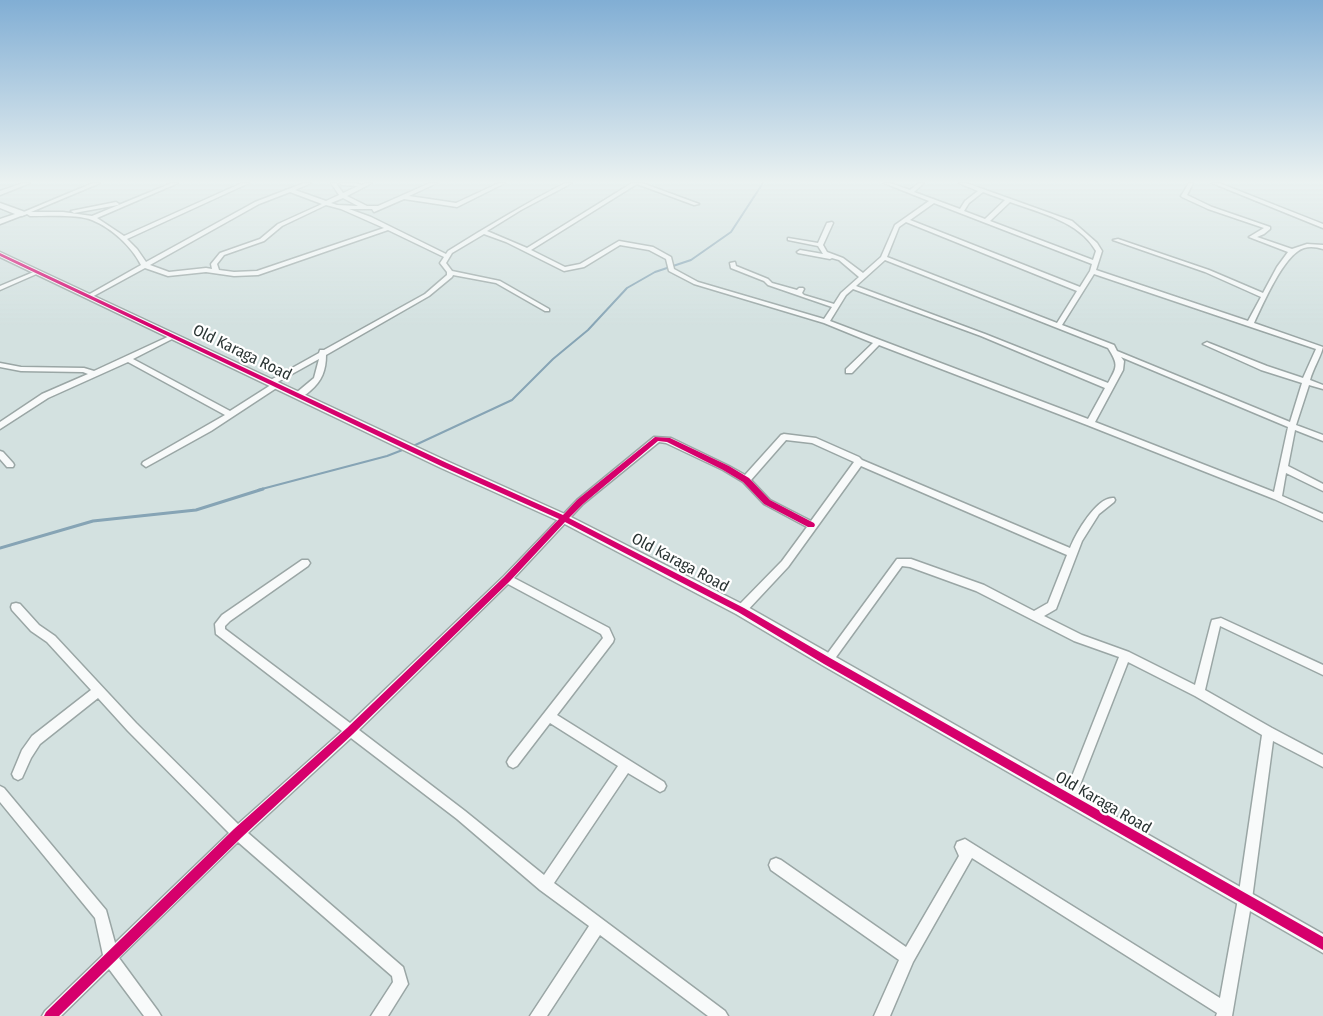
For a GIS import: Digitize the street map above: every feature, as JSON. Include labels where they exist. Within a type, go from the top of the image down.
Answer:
[{"type":"street","points":[[112,230],[124,238],[140,254],[144,266]]},
{"type":"street","points":[[124,238],[141,230]]},
{"type":"street","points":[[90,296],[207,230]]},
{"type":"street","points":[[216,271],[214,264],[222,254],[262,240],[274,230]]},
{"type":"street","points":[[144,266],[168,274],[216,271],[234,274],[258,273],[380,230]]},
{"type":"street","points":[[392,230],[446,256]]},
{"type":"street","points":[[528,250],[560,230]]},
{"type":"street","points":[[820,245],[827,230]]},
{"type":"street","points":[[826,322],[834,306],[851,286],[884,258],[894,230]]},
{"type":"street","points":[[931,230],[1082,290]]},
{"type":"street","points":[[1011,230],[1096,263]]},
{"type":"street","points":[[1059,326],[1093,271],[1100,251],[1081,230]]},
{"type":"street","points":[[1268,230],[1252,237],[1291,251]]},
{"type":"street","points":[[548,310],[498,282],[450,272],[443,263],[446,256],[482,231],[528,250],[564,269],[582,266],[619,243],[651,248],[669,258],[671,270],[696,283],[826,322],[1090,423],[1277,497],[1323,518]]},
{"type":"street","points":[[790,239],[820,245],[825,253],[842,259],[862,276]]},
{"type":"street","points":[[1116,240],[1207,271],[1263,296]]},
{"type":"street","points":[[1250,325],[1281,263],[1291,251],[1304,245],[1323,247]]},
{"type":"street","points":[[800,252],[842,259]]},
{"type":"street","name":"Old Karaga Road","points":[[0,254],[563,518],[741,610],[827,662],[1323,944]]},
{"type":"street","points":[[884,258],[1101,341],[1117,353],[1323,438]]},
{"type":"street","points":[[733,263],[733,267],[766,280],[770,284],[800,291],[808,299],[834,306]]},
{"type":"street","points":[[1093,271],[1321,349],[1307,371],[1307,382],[1301,406],[1292,426],[1277,497]]},
{"type":"street","points":[[0,288],[38,272]]},
{"type":"street","points":[[147,464],[231,415],[322,352],[427,295],[444,283],[450,276],[450,272]]},
{"type":"street","points":[[851,286],[973,331],[1110,387]]},
{"type":"street","points":[[0,426],[45,396],[174,336]]},
{"type":"street","points":[[849,371],[878,342]]},
{"type":"street","points":[[1207,344],[1264,368],[1323,387]]},
{"type":"street","points":[[299,395],[318,381],[322,369],[322,352]]},
{"type":"street","points":[[1090,423],[1119,370],[1120,360],[1117,353]]},
{"type":"street","points":[[128,359],[231,415]]},
{"type":"street","points":[[0,364],[21,369],[84,370],[94,374]]},
{"type":"street","points":[[746,480],[784,437],[813,441],[1073,553]]},
{"type":"street","points":[[50,1016],[238,833],[350,731],[507,579],[563,518],[594,489],[657,439],[668,440],[746,480],[767,502],[811,525]]},
{"type":"street","points":[[0,454],[10,465]]},
{"type":"street","points":[[741,610],[784,564],[858,462]]},
{"type":"street","points":[[1284,468],[1323,488]]},
{"type":"street","points":[[1036,615],[1052,606],[1078,540],[1096,512],[1111,500]]},
{"type":"street","points":[[827,662],[900,562],[938,571],[980,588],[1078,638],[1125,655],[1199,692],[1323,761]]},
{"type":"street","points":[[305,563],[226,618],[220,624],[220,631],[461,815],[545,885],[720,1016]]},
{"type":"street","points":[[507,579],[605,631],[609,639],[513,762]]},
{"type":"street","points":[[16,607],[35,628],[51,639],[98,691],[238,833],[398,972],[401,984],[379,1016]]},
{"type":"street","points":[[1199,692],[1216,623],[1221,622],[1323,670]]},
{"type":"street","points":[[1069,799],[1125,655]]},
{"type":"street","points":[[18,774],[26,754],[36,740],[98,691]]},
{"type":"street","points":[[549,716],[660,786]]},
{"type":"street","points":[[882,1016],[908,957],[966,857],[962,848],[965,846],[1225,1013],[1245,899],[1268,732]]},
{"type":"street","points":[[545,885],[626,765]]},
{"type":"street","points":[[0,792],[101,915],[111,959],[153,1016]]},
{"type":"street","points":[[776,866],[908,957]]},
{"type":"street","points":[[538,1016],[598,925]]},
{"type":"waterway","points":[[411,447],[512,400],[553,359],[588,330],[627,288],[655,272],[691,260],[732,230]]},
{"type":"waterway","points":[[258,490],[387,456],[405,449]]},
{"type":"waterway","points":[[0,548],[93,521],[196,510],[263,489]]},
{"type":"cycle path","points":[[0,254],[445,465],[563,518],[741,610],[1323,944]]},
{"type":"cycle path","points":[[50,1016],[238,833],[350,731],[507,579],[580,502],[657,439],[668,440],[726,468],[746,480],[767,502],[811,525]]}]
